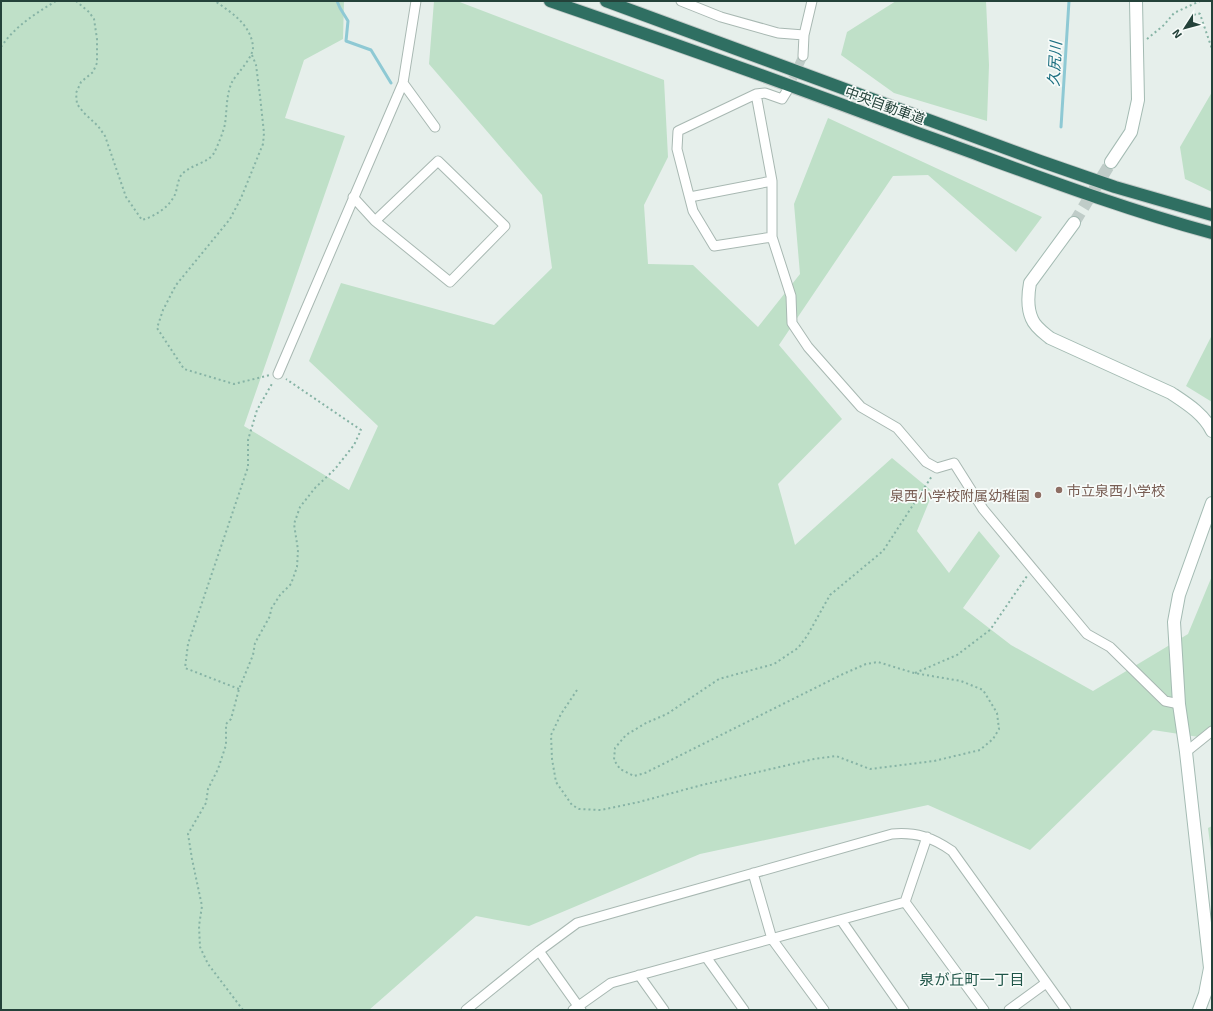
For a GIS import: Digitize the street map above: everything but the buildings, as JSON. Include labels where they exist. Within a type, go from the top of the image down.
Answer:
[{"type":"highway","name":"中央自動車道","points":[[550,1],[698,52],[1110,203],[1212,233]]},
{"type":"highway","name":"中央自動車道","points":[[606,1],[1040,161],[1116,187],[1212,215]]},
{"type":"street","points":[[278,374],[403,83],[416,1]]},
{"type":"street","points":[[681,1],[721,16],[778,33],[804,36]]},
{"type":"street","points":[[803,56],[804,36],[812,1]]},
{"type":"street","points":[[1111,162],[1131,132],[1136,115],[1138,100],[1136,1]]},
{"type":"street","points":[[403,83],[436,127]]},
{"type":"street","points":[[772,237],[714,246],[693,211],[677,149],[678,131],[756,94],[766,93],[782,99],[788,91]]},
{"type":"street","points":[[756,94],[772,181],[772,237],[791,296],[792,323],[808,346],[861,407],[897,428],[926,462],[937,468],[954,463],[983,509],[1087,634],[1110,647],[1165,701],[1179,704]]},
{"type":"street","points":[[353,197],[375,221],[450,282],[505,226],[438,161],[375,221]]},
{"type":"street","points":[[690,198],[772,181]]},
{"type":"street","points":[[1074,223],[1030,283],[1028,291],[1032,319],[1039,329],[1050,338],[1171,393],[1185,402],[1209,425],[1212,431]]},
{"type":"street","points":[[1199,1010],[1205,994],[1210,968],[1186,752],[1179,704],[1174,622],[1179,595],[1212,503]]},
{"type":"street","points":[[1186,752],[1212,731]]},
{"type":"street","points":[[466,1010],[539,951],[577,923],[892,834],[917,834],[941,843],[952,851],[1066,1010]]},
{"type":"street","points":[[905,902],[926,837]]},
{"type":"street","points":[[753,873],[772,939],[824,1010]]},
{"type":"street","points":[[539,951],[577,1009],[611,983],[905,902]]},
{"type":"street","points":[[905,902],[984,1010]]},
{"type":"street","points":[[841,920],[901,1009]]},
{"type":"street","points":[[706,957],[744,1010]]},
{"type":"street","points":[[639,975],[664,1010]]},
{"type":"street","points":[[1009,1010],[1046,983]]},
{"type":"path","points":[[1,47],[15,30],[28,18],[56,1]]},
{"type":"path","points":[[76,1],[89,12],[94,19],[97,39],[97,63],[94,72],[81,82],[76,93],[78,104],[84,114],[98,126],[105,136],[126,197],[142,220],[152,218],[166,207],[172,200],[180,177],[196,164],[206,160],[213,154],[224,125],[227,102],[232,84],[239,70],[252,55]]},
{"type":"path","points":[[215,1],[237,17],[248,31],[253,48],[252,55],[256,65],[264,134],[263,144],[241,198],[230,219],[176,286],[163,310],[157,328],[184,369],[234,384],[278,374],[361,430],[354,445],[335,469],[315,488],[300,507],[294,524],[298,550],[297,567],[291,584],[280,595],[271,609],[270,616],[255,644],[253,655],[239,689],[231,719],[226,724],[226,746],[218,769],[208,789],[206,803],[188,834],[202,906],[199,926],[200,947],[208,964],[243,1010]]},
{"type":"path","points":[[1137,42],[1148,39],[1179,10],[1200,1]]},
{"type":"path","points":[[1194,15],[1198,13],[1200,14],[1212,49]]},
{"type":"path","points":[[239,689],[185,668],[188,644],[248,467],[248,440],[250,432],[257,410],[278,374]]},
{"type":"path","points":[[577,690],[560,714],[551,736],[552,759],[556,782],[572,805],[579,809],[601,810],[639,802],[702,784],[814,759],[836,756],[870,769],[934,761],[980,750],[993,738],[999,729],[997,713],[983,690],[961,681],[914,673],[878,662],[866,664],[843,674],[645,773],[634,776],[620,769],[614,760],[615,748],[626,735],[646,723],[667,714],[719,678],[774,664],[798,648],[807,636],[830,595],[883,551],[937,468]]},
{"type":"path","points":[[914,673],[957,655],[990,630],[1032,569]]},
{"type":"green space","points":[[1,1],[344,1],[343,39],[304,60],[285,118],[345,136],[244,426],[349,490],[378,426],[309,361],[341,283],[494,325],[552,268],[542,195],[429,64],[434,1],[457,1],[664,80],[668,157],[644,205],[648,264],[693,265],[758,327],[800,274],[794,204],[828,118],[1042,217],[1016,252],[928,175],[893,176],[779,345],[842,419],[778,484],[795,545],[892,458],[933,492],[917,531],[949,573],[979,531],[1000,556],[963,608],[1011,645],[1093,691],[1188,634],[1212,576],[1212,739],[1153,730],[1030,850],[928,805],[700,854],[529,926],[476,916],[369,1010],[1,1010]]},
{"type":"green space","points":[[896,1],[986,1],[989,65],[987,121],[894,93],[841,55],[847,32]]},
{"type":"green space","points":[[1212,92],[1212,192],[1185,179],[1180,147]]},
{"type":"green space","points":[[1212,335],[1212,402],[1186,386]]},
{"type":"green space","points":[[1212,826],[1212,859],[1208,828]]},
{"type":"waterway","points":[[337,1],[348,21],[346,41],[371,50],[391,83]]},
{"type":"waterway","name":"久尻川","points":[[1061,127],[1069,1]]},
{"type":"tunnel","points":[[787,91],[803,56]]},
{"type":"tunnel","points":[[1074,223],[1111,162]]},
{"type":"place","name":"市立泉西小学校","points":[[1059,490]]},
{"type":"place","name":"泉西小学校附属幼稚園","points":[[1038,495]]},
{"type":"district","name":"泉が丘町一丁目","points":[[972,979]]}]
